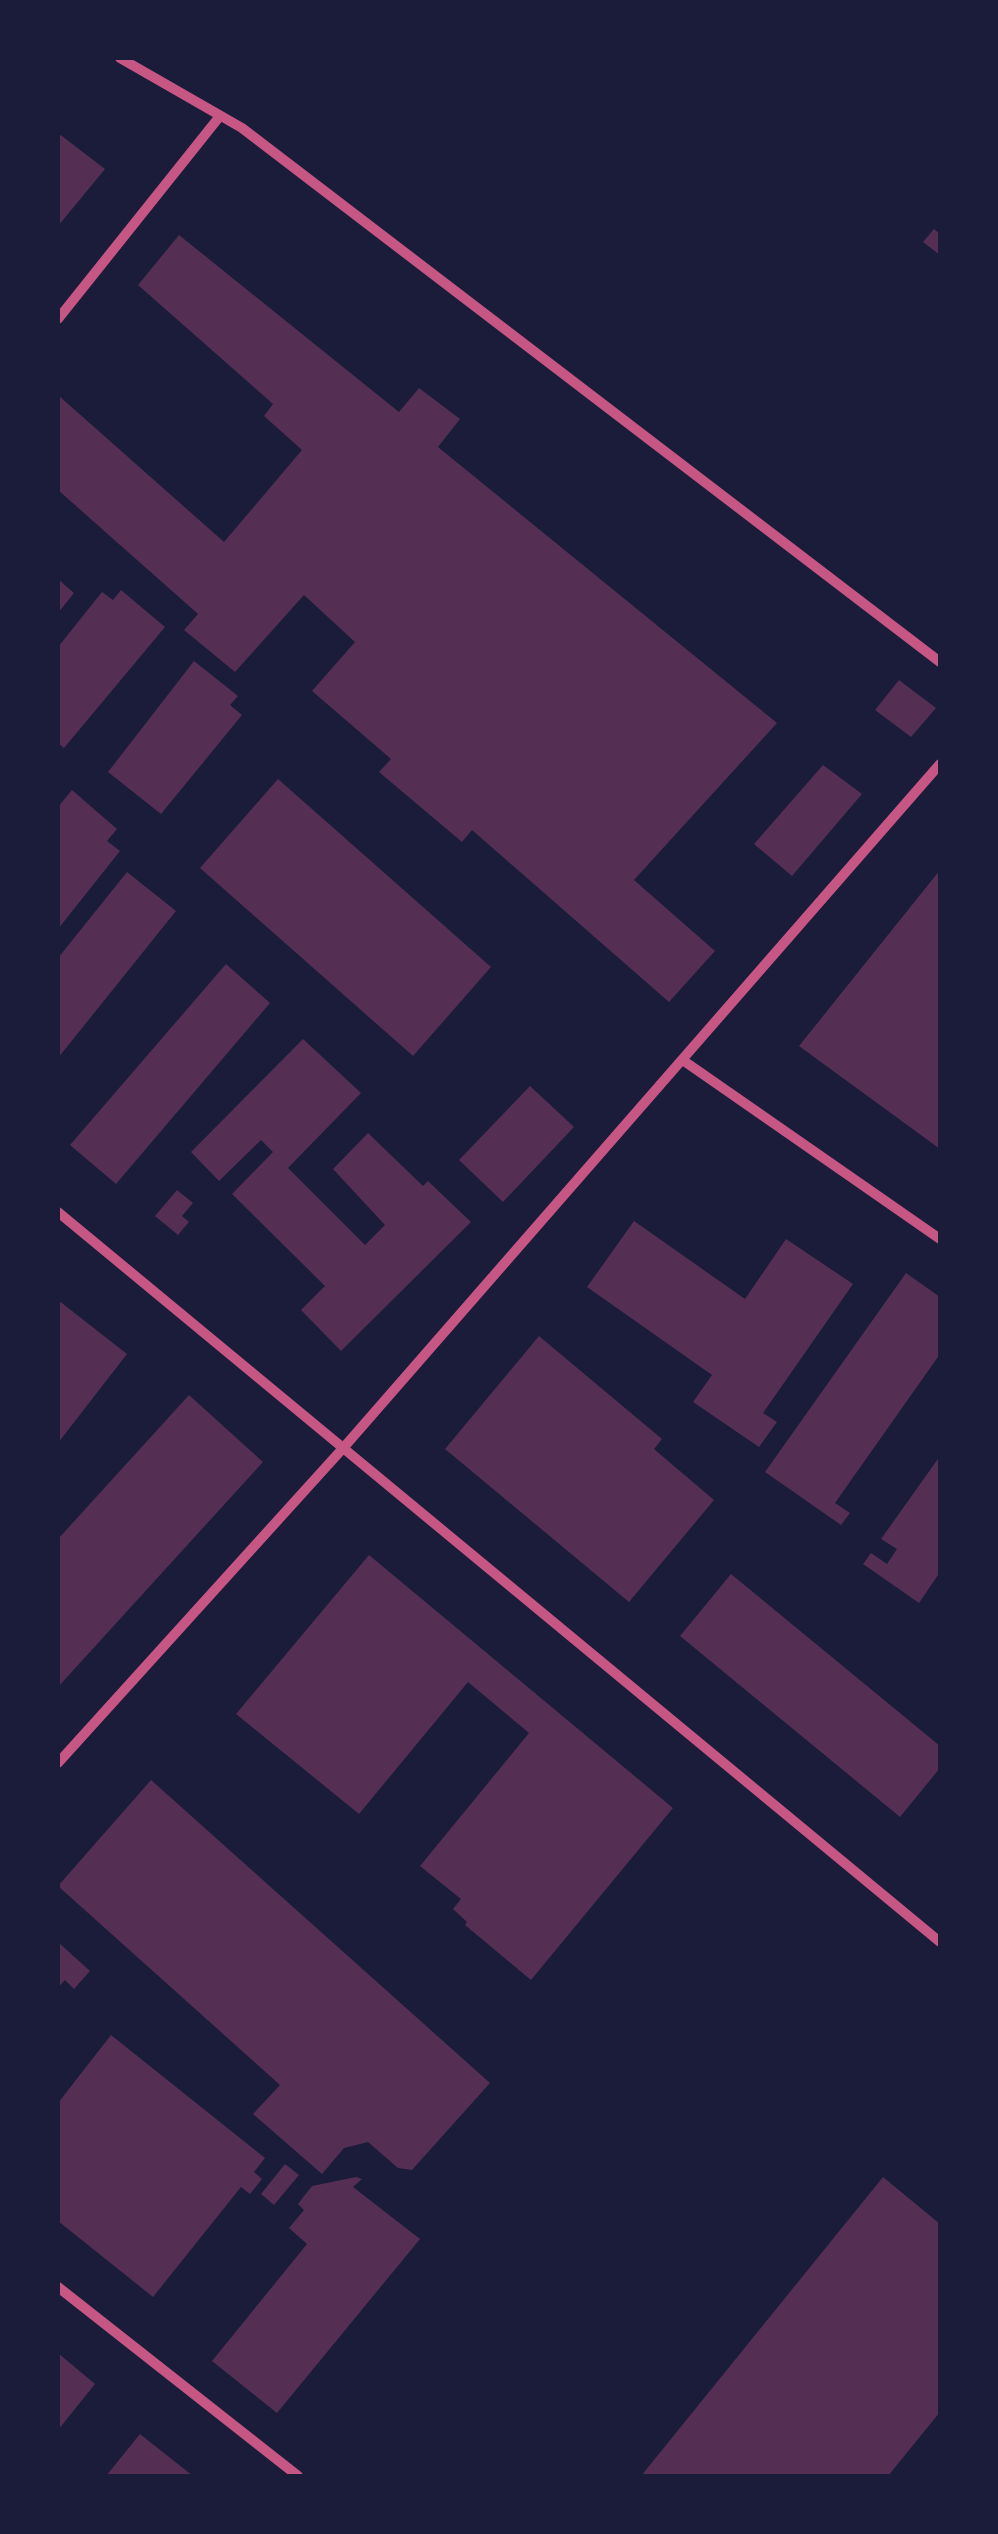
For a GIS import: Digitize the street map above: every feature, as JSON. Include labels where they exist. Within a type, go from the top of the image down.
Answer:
[{"type":"street","points":[[120,58],[220,116],[366,222],[940,662]]},
{"type":"street","points":[[58,319],[220,116]]},
{"type":"street","points":[[58,1763],[345,1446],[940,764]]},
{"type":"street","points":[[684,1061],[940,1239]]},
{"type":"street","points":[[58,1212],[940,1942]]},
{"type":"street","points":[[58,2287],[298,2476]]},
{"type":"building","points":[[58,133],[105,169],[58,226]]},
{"type":"building","points":[[934,229],[940,234],[940,255],[923,242]]},
{"type":"building","points":[[179,235],[399,412],[419,388],[460,419],[438,447],[777,723],[634,880],[715,951],[669,1002],[472,830],[462,842],[379,772],[391,759],[312,691],[355,642],[304,595],[235,672],[184,630],[198,614],[58,490],[58,395],[224,542],[302,450],[264,416],[273,404],[138,285]]},
{"type":"building","points":[[58,579],[74,593],[58,613]]},
{"type":"building","points":[[121,590],[165,627],[64,748],[58,743],[58,647],[102,592],[113,600]]},
{"type":"building","points":[[194,661],[238,696],[230,705],[242,715],[161,814],[108,772]]},
{"type":"building","points":[[899,680],[936,708],[911,737],[875,710]]},
{"type":"building","points":[[823,765],[862,794],[792,876],[754,844]]},
{"type":"building","points":[[278,779],[491,967],[413,1056],[200,868]]},
{"type":"building","points":[[72,790],[117,829],[107,841],[120,851],[58,929],[58,807]]},
{"type":"building","points":[[940,870],[940,1149],[799,1046]]},
{"type":"building","points":[[127,872],[176,911],[58,1058],[58,958]]},
{"type":"building","points":[[226,964],[270,1003],[116,1184],[70,1145]]},
{"type":"building","points":[[303,1039],[361,1093],[288,1168],[365,1245],[385,1225],[333,1169],[368,1133],[423,1186],[428,1181],[471,1222],[341,1351],[301,1310],[325,1286],[232,1194],[273,1152],[261,1140],[219,1181],[191,1152]]},
{"type":"building","points":[[530,1086],[574,1127],[503,1202],[459,1160]]},
{"type":"building","points":[[177,1190],[193,1203],[182,1216],[189,1222],[178,1235],[155,1216]]},
{"type":"building","points":[[634,1221],[745,1299],[786,1239],[853,1284],[763,1413],[777,1422],[759,1447],[693,1402],[712,1375],[587,1287]]},
{"type":"building","points":[[906,1273],[940,1297],[940,1354],[835,1503],[850,1513],[841,1525],[765,1472]]},
{"type":"building","points":[[58,1300],[127,1354],[58,1443]]},
{"type":"building","points":[[539,1336],[662,1439],[654,1449],[714,1500],[629,1602],[445,1449]]},
{"type":"building","points":[[189,1395],[263,1462],[58,1687],[58,1539]]},
{"type":"building","points":[[940,1456],[940,1572],[919,1603],[863,1564],[871,1553],[887,1564],[897,1549],[881,1539]]},
{"type":"building","points":[[369,1555],[673,1808],[531,1980],[465,1925],[467,1922],[453,1909],[461,1899],[420,1866],[529,1733],[468,1682],[359,1814],[236,1714]]},
{"type":"building","points":[[731,1574],[940,1746],[940,1768],[900,1817],[680,1636]]},
{"type":"building","points":[[151,1780],[490,2083],[412,2170],[398,2168],[368,2142],[344,2148],[322,2174],[253,2114],[280,2085],[58,1886]]},
{"type":"building","points":[[58,1942],[90,1971],[74,1989],[65,1980],[58,1988]]},
{"type":"building","points":[[111,2035],[265,2158],[254,2172],[262,2179],[250,2194],[241,2187],[153,2297],[58,2221],[58,2103]]},
{"type":"building","points":[[285,2164],[299,2175],[274,2205],[261,2194]]},
{"type":"building","points":[[883,2177],[940,2224],[940,2412],[888,2476],[641,2476]]},
{"type":"building","points":[[362,2179],[353,2187],[420,2239],[277,2413],[212,2361],[307,2244],[289,2228],[304,2210],[298,2204],[301,2200],[312,2186]]},
{"type":"building","points":[[58,2353],[95,2384],[58,2430]]},
{"type":"building","points":[[140,2434],[193,2476],[106,2476]]}]
